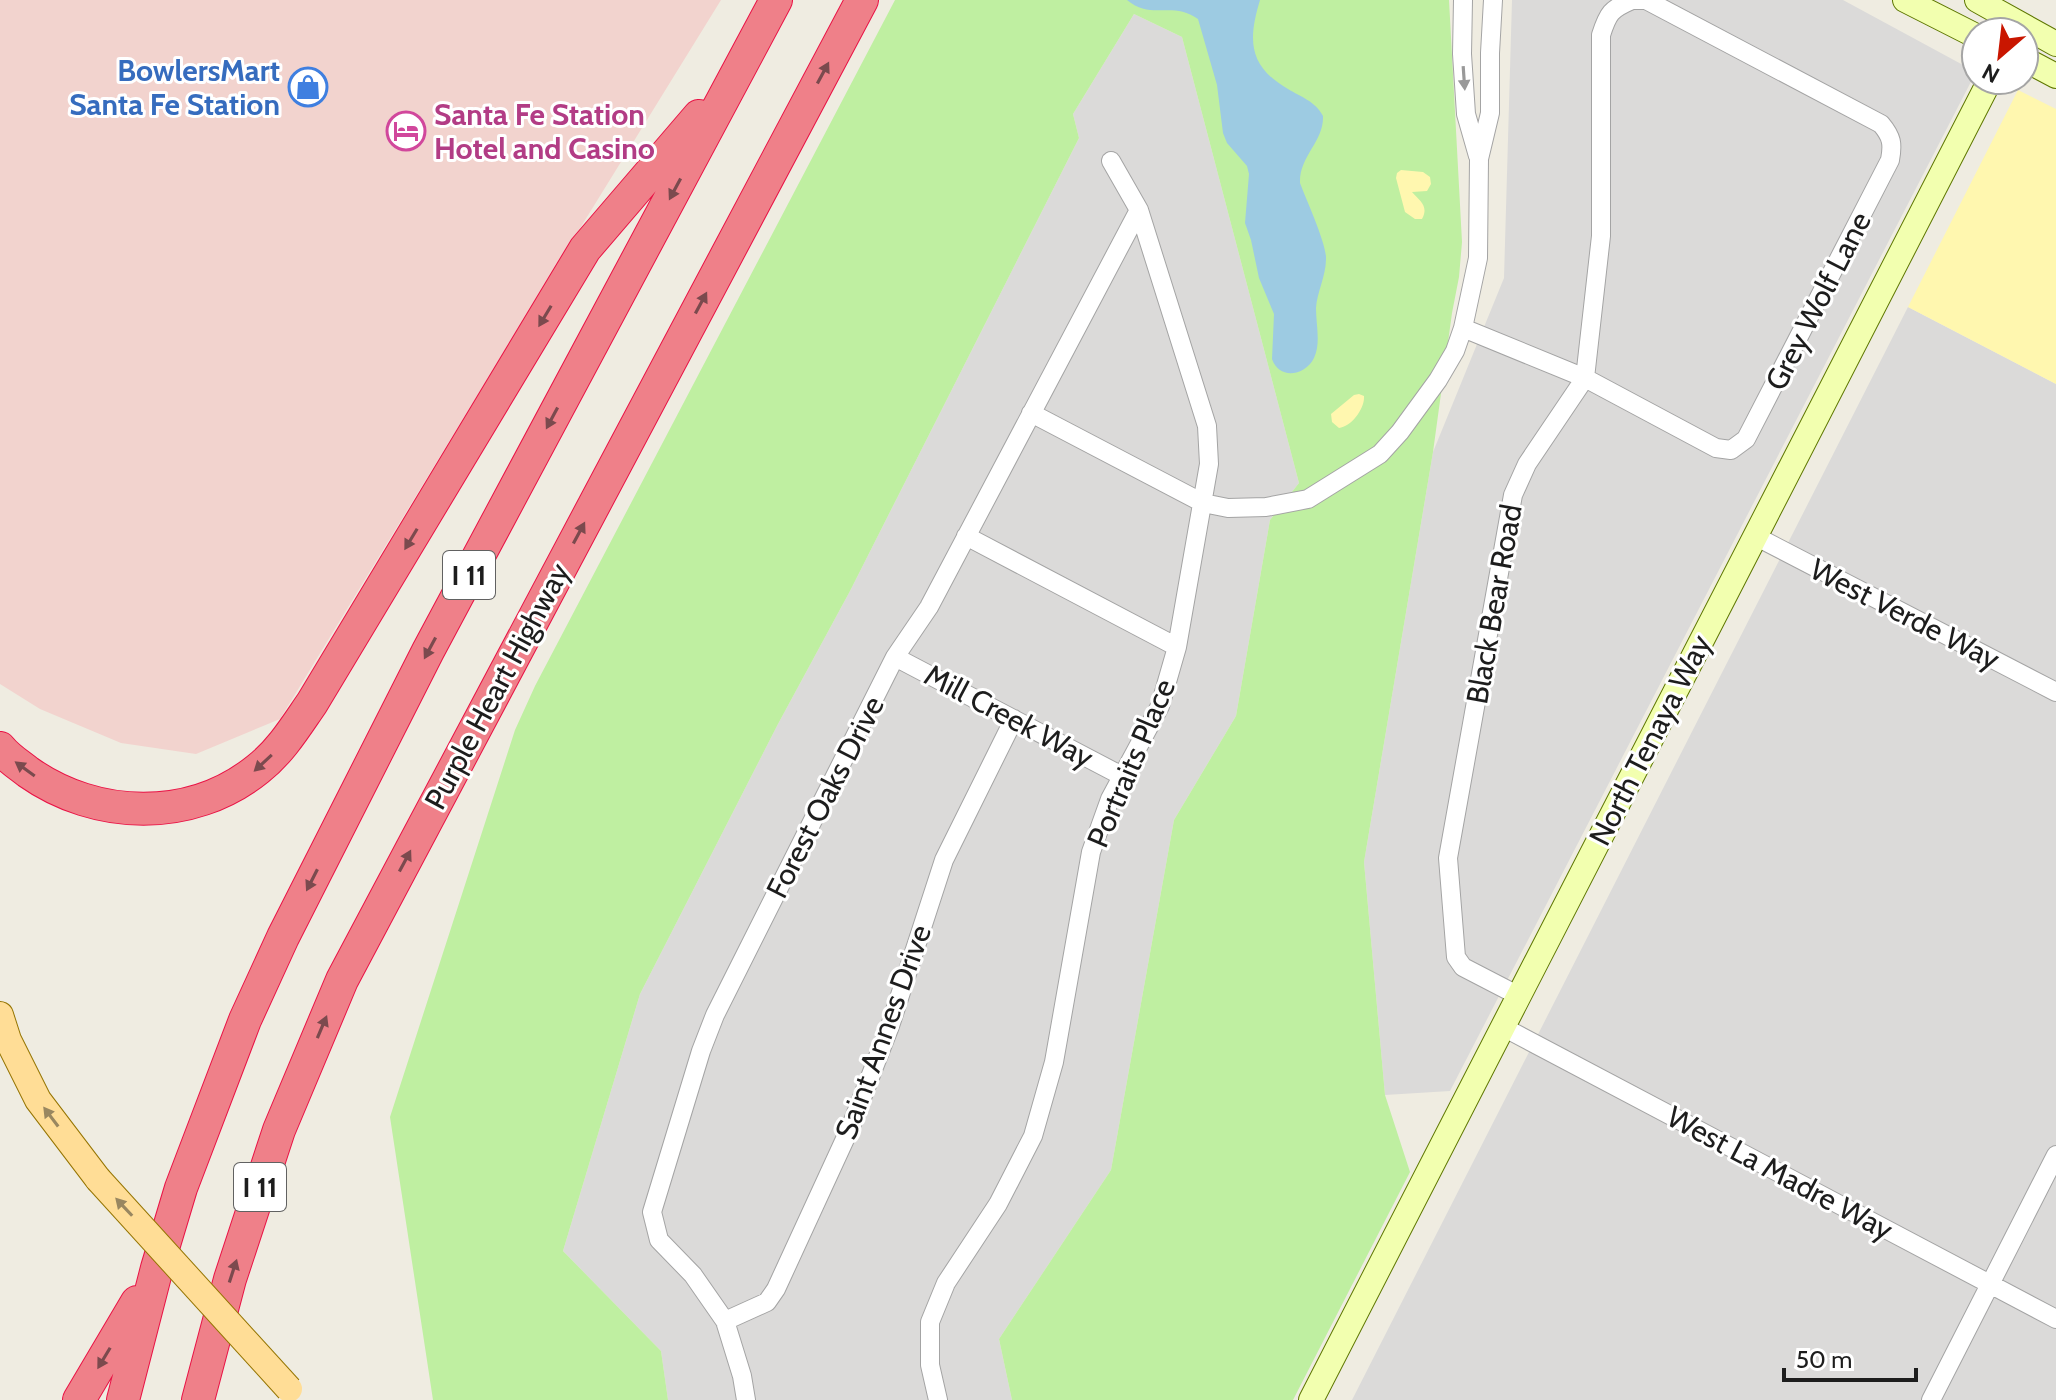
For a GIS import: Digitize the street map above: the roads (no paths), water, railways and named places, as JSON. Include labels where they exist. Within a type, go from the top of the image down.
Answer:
[{"type":"highway","name":"I 11","points":[[123,1400],[181,1188],[245,1020],[283,937],[428,651],[776,0]]},
{"type":"highway","name":"Purple Heart Highway","points":[[198,1400],[230,1279],[279,1130],[342,980],[862,0]]},
{"type":"highway","points":[[0,748],[7,757],[45,784],[90,803],[132,810],[175,807],[220,793],[258,769],[287,740],[312,703],[585,249],[738,71]]},
{"type":"highway","points":[[79,1400],[157,1268]]},
{"type":"main road","points":[[0,1015],[8,1040],[38,1100],[98,1179],[292,1394]]},
{"type":"street","points":[[1463,0],[1462,54],[1466,114],[1479,159]]},
{"type":"street","points":[[1031,413],[1203,503],[1228,508],[1266,507],[1308,499],[1380,454],[1438,380],[1455,351],[1463,328],[1478,258],[1479,159],[1490,113],[1493,0]]},
{"type":"street","name":"Grey Wolf Lane","points":[[1585,378],[1716,448],[1731,450],[1746,439],[1890,160],[1893,145],[1881,124],[1646,0],[1628,2]]},
{"type":"street","points":[[1905,0],[1960,28]]},
{"type":"street","points":[[1978,0],[2000,16]]},
{"type":"street","name":"Black Bear Road","points":[[1519,996],[1463,967],[1456,957],[1448,858],[1513,495],[1527,464],[1585,378],[1601,236],[1601,35],[1607,16],[1628,2]]},
{"type":"street","name":"North Tenaya Way","points":[[1311,1400],[1982,96]]},
{"type":"street","name":"Portraits Place","points":[[938,1400],[930,1365],[930,1322],[946,1283],[998,1204],[1033,1136],[1054,1062],[1091,852],[1110,799],[1160,706],[1177,647],[1209,464],[1207,426],[1139,210],[1111,161]]},
{"type":"street","name":"Forest Oaks Drive","points":[[746,1400],[725,1321],[693,1275],[659,1240],[652,1212],[701,1051],[715,1015],[895,657],[929,607],[1139,210]]},
{"type":"street","points":[[1463,328],[1585,378]]},
{"type":"street","points":[[966,536],[1177,647]]},
{"type":"street","name":"West Verde Way","points":[[1755,536],[2056,692]]},
{"type":"street","name":"Mill Creek Way","points":[[895,657],[1122,776]]},
{"type":"street","name":"Saint Annes Drive","points":[[725,1321],[767,1302],[776,1289],[851,1126],[885,1040],[944,860],[1014,719]]},
{"type":"street","name":"West La Madre Way","points":[[1503,1027],[2056,1319]]},
{"type":"street","points":[[1931,1400],[2056,1155]]},
{"type":"water","points":[[1127,0],[1260,0],[1253,40],[1258,61],[1275,80],[1312,103],[1323,116],[1320,134],[1303,165],[1300,183],[1323,243],[1326,265],[1316,308],[1316,352],[1310,364],[1299,372],[1286,373],[1275,366],[1272,359],[1274,314],[1259,278],[1245,223],[1249,174],[1247,166],[1227,143],[1223,133],[1217,85],[1198,19],[1179,11],[1145,9]]},
{"type":"place","name":"BowlersMart Santa Fe Station","points":[[308,87]]},
{"type":"place","name":"Santa Fe Station Hotel and Casino","points":[[406,131]]}]
